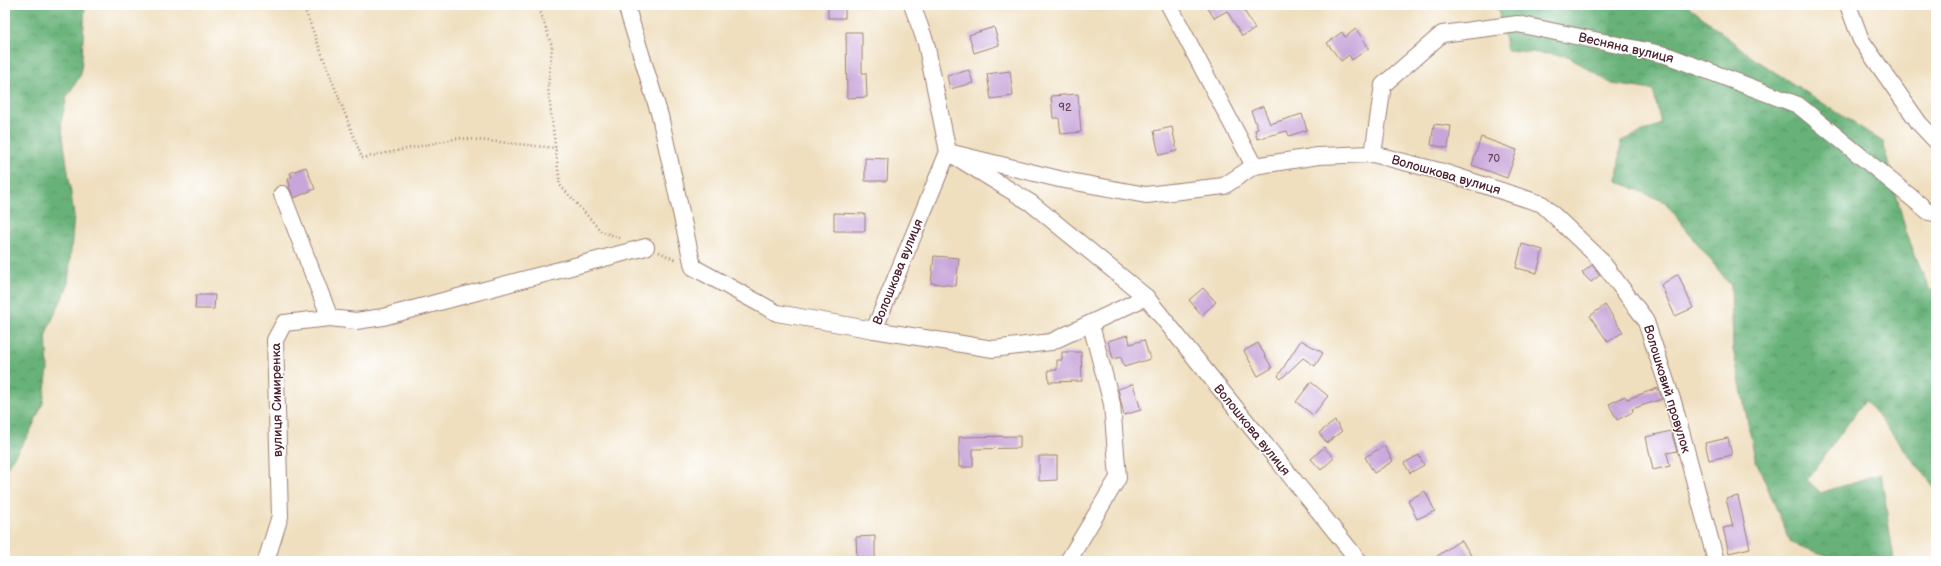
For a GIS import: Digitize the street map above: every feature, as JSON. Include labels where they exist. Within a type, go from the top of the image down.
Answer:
[{"type":"street","points":[[626,5],[660,116],[693,267],[777,313],[874,330]]},
{"type":"street","points":[[912,5],[926,43],[948,152]]},
{"type":"street","points":[[1169,5],[1254,166]]},
{"type":"street","points":[[1848,5],[1861,40],[1919,123],[1936,141]]},
{"type":"street","name":"Весняна вулиця","points":[[1373,154],[1383,85],[1442,34],[1518,24],[1666,54],[1798,105],[1929,212],[1936,213]]},
{"type":"street","name":"Волошкова вулиця","points":[[948,152],[1058,179],[1146,194],[1224,186],[1254,166],[1318,156],[1373,154],[1443,172],[1542,204]]},
{"type":"street","name":"Волошкова вулиця","points":[[948,152],[1031,203],[1146,297],[1359,561]]},
{"type":"street","name":"Волошкова вулиця","points":[[948,152],[874,330],[993,349],[1051,342],[1146,297]]},
{"type":"street","points":[[282,194],[330,318],[356,321],[383,317],[646,247]]},
{"type":"street","name":"Волошковий провулок","points":[[1542,204],[1599,258],[1645,319],[1674,405],[1716,561]]},
{"type":"street","name":"вулиця Симиренка","points":[[266,561],[280,516],[275,340],[284,323],[330,318]]},
{"type":"street","points":[[1068,561],[1118,478],[1112,404],[1091,324]]},
{"type":"path","points":[[303,5],[362,158],[459,138],[556,148]]},
{"type":"path","points":[[538,5],[552,46],[548,88],[560,185],[601,231],[646,247],[693,267]]},
{"type":"green space","points":[[5,5],[85,5],[81,74],[67,97],[61,122],[74,215],[68,285],[46,333],[48,369],[43,403],[29,434],[5,470]]},
{"type":"green space","points":[[1497,5],[1687,5],[1753,58],[1883,142],[1906,232],[1929,289],[1936,292],[1936,489],[1865,400],[1807,480],[1821,493],[1881,473],[1894,561],[1834,561],[1834,558],[1791,543],[1755,458],[1733,349],[1731,286],[1665,202],[1617,181],[1621,141],[1661,124],[1653,90],[1612,84],[1568,56],[1507,50]]},
{"type":"building","points":[[828,5],[845,5],[845,18],[828,18]]},
{"type":"building","points":[[1206,5],[1241,5],[1255,29],[1242,36],[1227,11],[1214,18]]},
{"type":"building","points":[[994,27],[999,45],[974,53],[969,35]]},
{"type":"building","points":[[1356,29],[1369,48],[1352,60],[1349,55],[1341,61],[1327,43],[1342,32],[1345,37]]},
{"type":"building","points":[[846,32],[862,32],[862,73],[866,73],[867,97],[847,98]]},
{"type":"building","points":[[969,70],[973,83],[950,89],[947,76]]},
{"type":"building","points":[[1010,71],[1013,96],[991,99],[987,74]]},
{"type":"building","points":[[1078,94],[1081,132],[1061,134],[1059,118],[1053,118],[1051,96]]},
{"type":"building","points":[[1263,106],[1270,124],[1302,114],[1307,130],[1289,136],[1287,131],[1257,139],[1255,130],[1258,129],[1251,111]]},
{"type":"building","points":[[1434,124],[1451,126],[1448,148],[1431,145]]},
{"type":"building","points":[[1172,127],[1177,151],[1159,155],[1154,131]]},
{"type":"building","points":[[1481,137],[1517,150],[1507,178],[1472,165]]},
{"type":"building","points":[[865,158],[888,159],[887,181],[865,181]]},
{"type":"building","points":[[306,167],[315,189],[294,198],[289,187],[288,179],[292,177],[290,173]]},
{"type":"building","points":[[834,213],[865,214],[865,231],[834,231]]},
{"type":"building","points":[[1522,244],[1543,250],[1537,273],[1516,268]]},
{"type":"building","points":[[934,256],[959,258],[956,286],[931,283]]},
{"type":"building","points":[[1592,265],[1600,275],[1591,282],[1582,273]]},
{"type":"building","points":[[1678,274],[1693,308],[1675,316],[1661,285]]},
{"type":"building","points":[[1203,288],[1216,302],[1202,315],[1189,300]]},
{"type":"building","points":[[196,295],[215,295],[214,309],[195,309]]},
{"type":"building","points":[[1605,305],[1623,332],[1608,342],[1590,316]]},
{"type":"building","points":[[1128,335],[1130,344],[1144,340],[1150,359],[1124,367],[1121,357],[1113,359],[1108,341]]},
{"type":"building","points":[[1301,340],[1323,353],[1315,366],[1303,358],[1281,379],[1278,376]]},
{"type":"building","points":[[1258,343],[1272,368],[1258,376],[1244,351]]},
{"type":"building","points":[[1062,352],[1081,352],[1082,381],[1049,382],[1048,370],[1057,370],[1057,360],[1062,360]]},
{"type":"building","points":[[1311,382],[1328,396],[1313,415],[1296,402]]},
{"type":"building","points":[[1133,384],[1141,410],[1124,415],[1118,389]]},
{"type":"building","points":[[1658,388],[1662,399],[1632,409],[1633,412],[1617,420],[1609,404],[1625,396],[1627,399]]},
{"type":"building","points":[[1335,421],[1342,431],[1327,443],[1319,433]]},
{"type":"building","points":[[1671,431],[1677,451],[1667,453],[1670,466],[1653,470],[1646,437]]},
{"type":"building","points":[[1020,436],[1020,448],[973,449],[973,467],[959,467],[959,437]]},
{"type":"building","points":[[1728,438],[1732,455],[1709,460],[1705,443]]},
{"type":"building","points":[[1384,446],[1393,461],[1374,473],[1365,457]]},
{"type":"building","points":[[1324,447],[1334,458],[1321,470],[1311,459]]},
{"type":"building","points":[[1419,455],[1424,465],[1410,473],[1404,463]]},
{"type":"building","points":[[1039,456],[1057,456],[1057,480],[1039,481]]},
{"type":"building","points":[[1425,491],[1435,511],[1417,519],[1408,500]]},
{"type":"building","points":[[1738,496],[1750,548],[1729,553],[1723,528],[1733,526],[1726,499]]},
{"type":"building","points":[[875,536],[875,561],[857,561],[856,537]]},
{"type":"building","points":[[1461,540],[1475,561],[1430,561]]}]
